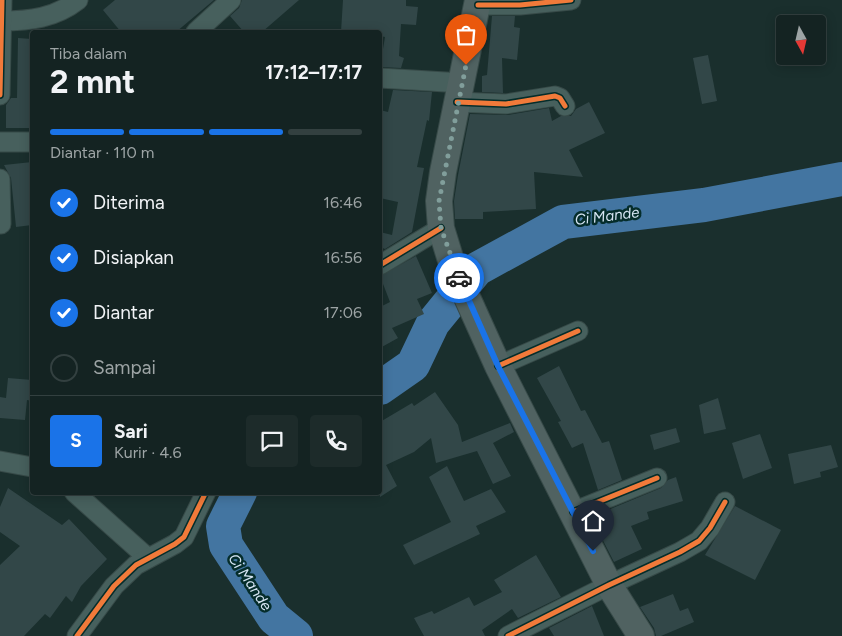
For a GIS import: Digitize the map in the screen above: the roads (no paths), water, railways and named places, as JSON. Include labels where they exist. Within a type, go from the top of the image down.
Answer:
[{"type":"main road","points":[[478,2],[439,201],[441,228],[452,264],[498,366],[609,584],[641,636]]},
{"type":"street","points":[[0,95],[2,0]]},
{"type":"street","points":[[1,21],[27,21],[54,14],[78,0]]},
{"type":"street","points":[[198,30],[231,0]]},
{"type":"street","points":[[478,2],[571,0]]},
{"type":"street","points":[[382,78],[506,104],[555,96],[560,98],[565,106]]},
{"type":"street","points":[[0,142],[30,142]]},
{"type":"street","points":[[0,179],[1,224]]},
{"type":"street","points":[[382,264],[441,228]]},
{"type":"street","points":[[498,366],[578,331]]},
{"type":"street","points":[[0,460],[30,468]]},
{"type":"street","points":[[573,512],[657,478]]},
{"type":"street","points":[[77,495],[148,558]]},
{"type":"street","points":[[77,636],[114,586],[136,565],[176,544],[184,537],[205,495]]},
{"type":"street","points":[[508,636],[609,584],[680,552],[699,541],[710,528],[725,502]]},
{"type":"waterway","name":"Ci Mande","points":[[382,387],[413,365],[433,323],[477,269],[563,222],[704,205],[842,179]]},
{"type":"waterway","name":"Ci Mande","points":[[238,495],[223,526],[226,545],[274,618],[296,636]]}]
